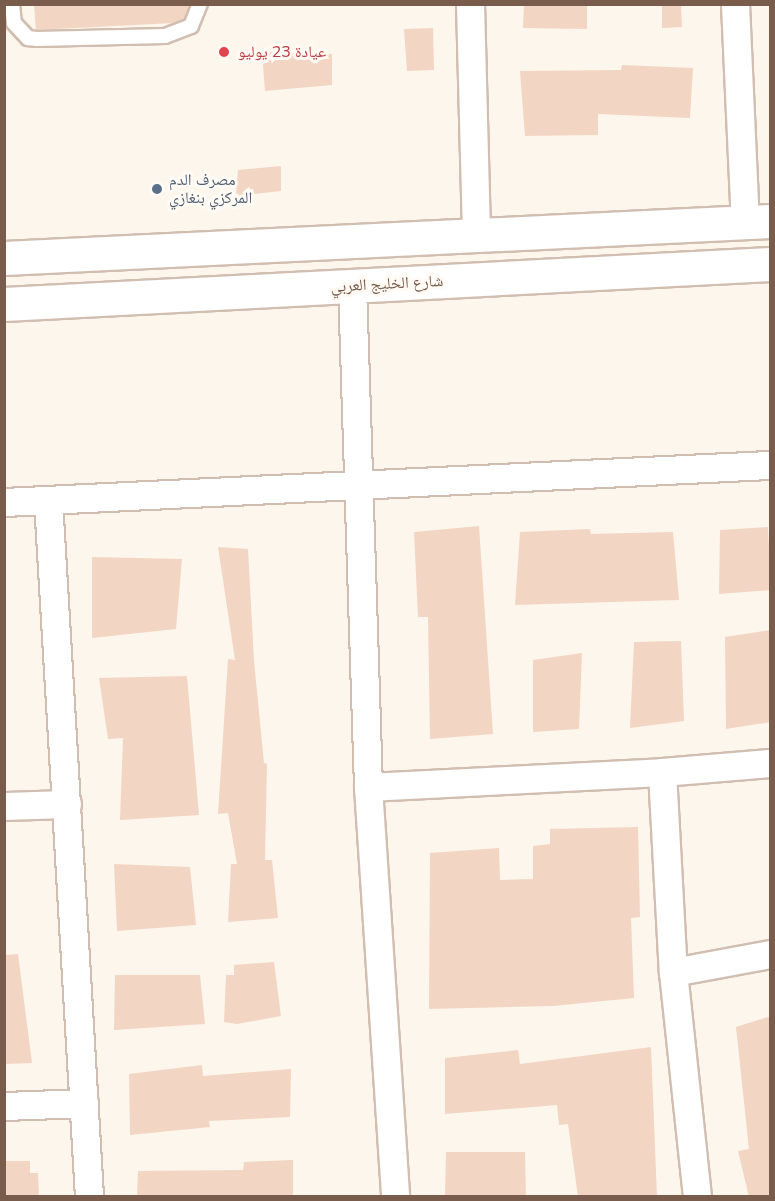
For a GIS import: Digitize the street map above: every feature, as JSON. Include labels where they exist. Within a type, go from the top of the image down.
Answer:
[{"type":"main road","points":[[4,258],[758,221]]},
{"type":"main road","name":"شارع الخليج العربي","points":[[4,304],[771,264]]},
{"type":"street","points":[[470,4],[476,235]]},
{"type":"street","points":[[735,4],[758,221]]},
{"type":"street","points":[[352,286],[368,787],[395,1197]]},
{"type":"street","points":[[4,502],[359,483],[771,465]]},
{"type":"street","points":[[48,500],[89,1197]]},
{"type":"street","points":[[368,787],[662,772],[771,763]]},
{"type":"street","points":[[662,772],[673,972],[697,1197]]},
{"type":"street","points":[[4,806],[67,804]]},
{"type":"street","points":[[673,972],[771,954]]},
{"type":"street","points":[[4,1106],[84,1103]]},
{"type":"lane","points":[[12,4],[14,23],[28,38],[37,39],[165,36],[191,26],[200,4]]},
{"type":"building","points":[[34,4],[190,4],[184,19],[174,23],[36,30]]},
{"type":"building","points":[[524,4],[587,4],[587,29],[523,28]]},
{"type":"building","points":[[662,4],[681,4],[682,27],[662,28]]},
{"type":"building","points":[[433,28],[434,70],[407,71],[404,29]]},
{"type":"building","points":[[262,52],[332,54],[332,85],[265,91]]},
{"type":"building","points":[[622,65],[693,68],[690,118],[598,114],[598,135],[525,136],[520,71],[621,70]]},
{"type":"building","points":[[281,166],[281,191],[236,196],[238,170]]},
{"type":"building","points":[[479,526],[493,734],[430,739],[428,617],[418,617],[414,532]]},
{"type":"building","points":[[768,527],[771,590],[719,594],[720,530]]},
{"type":"building","points":[[590,529],[591,534],[673,532],[679,600],[515,605],[520,532]]},
{"type":"building","points":[[218,547],[248,549],[254,661],[264,763],[267,764],[265,860],[272,860],[278,918],[228,922],[231,864],[237,864],[228,813],[218,814],[228,659],[235,660]]},
{"type":"building","points":[[92,557],[182,559],[176,629],[92,638]]},
{"type":"building","points":[[771,630],[771,722],[726,729],[725,637]]},
{"type":"building","points":[[681,641],[684,721],[630,728],[634,642]]},
{"type":"building","points":[[582,653],[579,729],[533,732],[533,660]]},
{"type":"building","points":[[187,676],[199,815],[120,820],[123,738],[108,739],[99,678]]},
{"type":"building","points":[[638,827],[640,917],[631,918],[634,998],[553,1006],[429,1009],[430,853],[499,848],[500,880],[533,879],[533,846],[550,844],[550,829]]},
{"type":"building","points":[[114,864],[190,867],[196,925],[117,931]]},
{"type":"building","points":[[18,954],[32,1063],[4,1064],[4,955]]},
{"type":"building","points":[[274,962],[281,1016],[237,1024],[224,1022],[226,975],[234,975],[234,965]]},
{"type":"building","points":[[115,975],[200,975],[205,1024],[114,1030]]},
{"type":"building","points":[[771,1016],[771,1197],[749,1197],[738,1151],[749,1149],[736,1027]]},
{"type":"building","points":[[651,1047],[657,1197],[578,1197],[568,1124],[559,1125],[557,1105],[445,1114],[445,1058],[518,1050],[520,1064]]},
{"type":"building","points":[[202,1065],[203,1076],[291,1069],[290,1117],[209,1121],[210,1127],[130,1135],[129,1074]]},
{"type":"building","points":[[446,1152],[525,1152],[526,1197],[445,1197]]},
{"type":"building","points":[[293,1160],[293,1197],[137,1197],[138,1171],[243,1170],[244,1162]]},
{"type":"building","points":[[4,1161],[30,1161],[30,1173],[38,1173],[39,1197],[4,1197]]},
{"type":"place","name":"عيادة 23 يوليو","points":[[224,52]]},
{"type":"place","name":"مصرف الدم المركزي بنغازي","points":[[157,189]]}]
